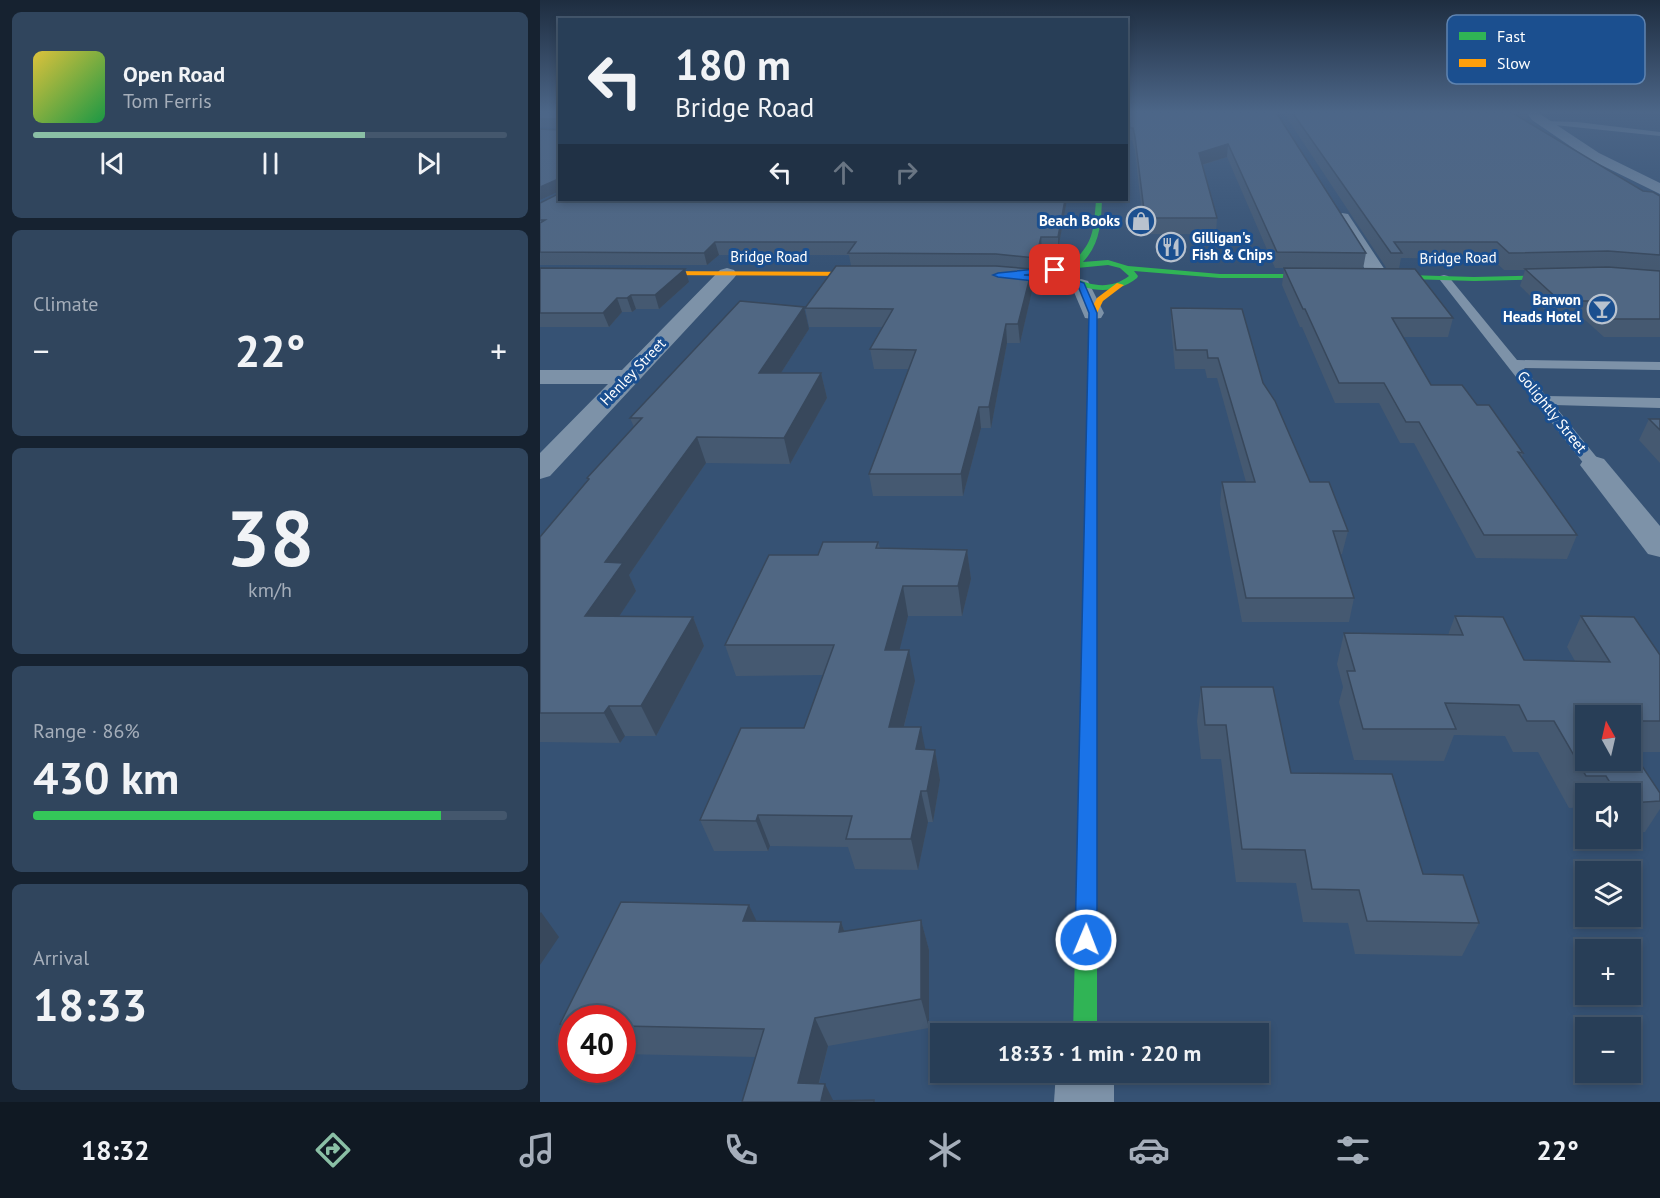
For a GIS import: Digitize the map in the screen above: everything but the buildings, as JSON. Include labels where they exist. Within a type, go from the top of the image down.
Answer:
[{"type":"main road","points":[[1076,275],[1095,245],[1099,201]]},
{"type":"main road","points":[[1085,1023],[1093,313],[1100,300],[1134,276],[1095,245]]},
{"type":"main road","points":[[1076,275],[1097,263],[1220,276]]},
{"type":"main road","name":"Bridge Road","points":[[1373,276],[1466,272],[1538,276]]},
{"type":"main road","name":"Bridge Road","points":[[1373,276],[1444,278],[1602,276],[1660,272]]},
{"type":"main road","name":"Bridge Road","points":[[633,273],[893,274]]},
{"type":"main road","points":[[974,275],[1076,275],[1101,287],[1220,276],[1345,276]]},
{"type":"main road","name":"Bridge Road","points":[[1602,276],[1660,280]]},
{"type":"street","points":[[1609,163],[1660,189]]},
{"type":"street","points":[[1336,209],[1373,276]]},
{"type":"street","name":"Henley Street","points":[[540,470],[727,274]]},
{"type":"street","points":[[1076,275],[1093,313]]},
{"type":"street","points":[[540,377],[629,377]]},
{"type":"street","name":"Golightly Street","points":[[1594,465],[1660,547]]},
{"type":"street","points":[[1084,1102],[1085,1083]]},
{"type":"lane","name":"Golightly Street","points":[[1444,278],[1594,465]]},
{"type":"lane","points":[[1513,364],[1660,366]]},
{"type":"lane","points":[[1542,400],[1660,403]]},
{"type":"traffic: fast","points":[[1077,266],[1100,262],[1116,263],[1129,270],[1134,276],[1119,285],[1102,288],[1085,285],[1069,278],[1069,271],[1085,255],[1094,240],[1099,201]]},
{"type":"traffic: fast","points":[[1128,268],[1220,276],[1328,276]]},
{"type":"traffic: fast","points":[[1377,276],[1474,279],[1602,276],[1660,280]]},
{"type":"traffic: fast","points":[[1085,1023],[1091,525]]},
{"type":"traffic: slow","points":[[643,273],[873,274]]},
{"type":"traffic: slow","points":[[988,275],[1073,282]]},
{"type":"traffic: slow","points":[[1091,525],[1093,313],[1100,300],[1120,285]]},
{"type":"place","name":"Beach Books","points":[[1141,221]]},
{"type":"place","name":"Gilligan's Fish & Chips","points":[[1171,247]]},
{"type":"place","name":"Barwon Heads Hotel","points":[[1602,309]]},
{"type":"route","points":[[1055,270],[998,275],[1073,282],[1081,285],[1093,313],[1086,940]]}]
